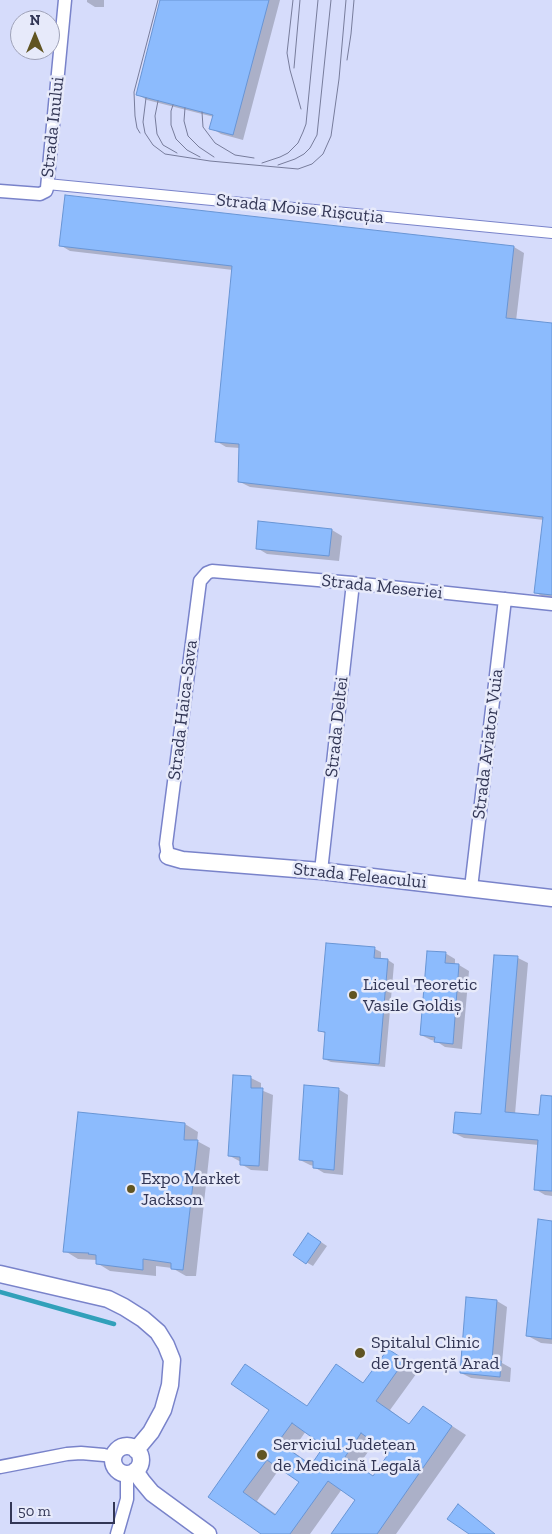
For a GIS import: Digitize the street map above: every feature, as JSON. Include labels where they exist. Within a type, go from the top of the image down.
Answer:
[{"type":"street","name":"Strada Inului","points":[[45,188],[65,0]]},
{"type":"street","name":"Strada Moise Rișcuția","points":[[0,191],[36,194],[45,188],[552,233]]},
{"type":"street","name":"Strada Meseriei","points":[[212,572],[353,583],[552,604]]},
{"type":"street","name":"Strada Haica-Sava","points":[[168,856],[166,844],[200,581],[207,573],[212,572]]},
{"type":"street","name":"Strada Deltei","points":[[321,871],[353,583]]},
{"type":"street","name":"Strada Aviator Vuia","points":[[471,888],[504,599]]},
{"type":"street","name":"Strada Feleacului","points":[[168,856],[182,860],[321,871],[552,898]]},
{"type":"street","points":[[0,1274],[108,1300],[143,1319],[158,1332],[172,1360],[170,1386],[163,1410],[151,1432],[136,1450]]},
{"type":"street","points":[[117,1534],[123,1517],[131,1472],[140,1463],[136,1450],[129,1446],[121,1447],[116,1452],[114,1458],[116,1468],[119,1471],[131,1472],[152,1493],[208,1534]]},
{"type":"street","points":[[0,1467],[81,1453],[114,1458]]},
{"type":"building","points":[[160,0],[269,0],[233,135],[209,129],[213,115],[136,95]]},
{"type":"building","points":[[65,195],[514,246],[506,318],[552,323],[552,595],[534,593],[543,517],[238,482],[239,444],[215,442],[232,266],[59,246]]},
{"type":"building","points":[[258,521],[332,529],[329,556],[256,549]]},
{"type":"building","name":"Liceul Teoretic Vasile Goldiș","points":[[326,943],[375,947],[374,958],[388,959],[379,1064],[323,1059],[325,1032],[318,1031]]},
{"type":"building","points":[[427,951],[446,952],[445,963],[459,964],[453,1044],[434,1042],[435,1037],[420,1035]]},
{"type":"building","name":"Liceul Teoretic Vasile Goldiș","points":[[494,955],[518,956],[505,1112],[539,1115],[541,1095],[552,1096],[552,1191],[534,1190],[538,1140],[453,1133],[455,1112],[481,1114]]},
{"type":"building","points":[[233,1075],[251,1076],[251,1088],[263,1088],[259,1166],[240,1165],[240,1157],[228,1156]]},
{"type":"building","points":[[304,1085],[339,1088],[334,1170],[313,1168],[313,1161],[299,1160]]},
{"type":"building","name":"Expo Market Jackson","points":[[78,1112],[185,1123],[184,1140],[198,1140],[183,1270],[171,1269],[171,1263],[143,1259],[143,1270],[96,1264],[96,1255],[63,1252]]},
{"type":"building","points":[[538,1219],[552,1221],[552,1339],[526,1336]]},
{"type":"building","points":[[308,1233],[321,1242],[306,1264],[293,1255]]},
{"type":"building","points":[[466,1297],[497,1300],[492,1360],[501,1361],[500,1377],[460,1373]]},
{"type":"building","points":[[388,1349],[405,1360],[376,1401],[409,1424],[423,1406],[452,1426],[377,1534],[331,1534],[355,1500],[328,1481],[290,1534],[261,1534],[208,1497],[269,1410],[231,1384],[245,1364],[307,1406],[336,1364],[363,1383]],"holes":[[[292,1423],[324,1446],[311,1465],[278,1442]],[[361,1433],[389,1453],[373,1476],[345,1457]],[[267,1460],[299,1482],[275,1515],[243,1492]]]},
{"type":"building","points":[[458,1504],[495,1534],[469,1534],[447,1519]]},
{"type":"waterway","points":[[0,1292],[114,1324]]},
{"type":"tram line","points":[[140,133],[135,116],[134,92],[158,0]]},
{"type":"tram line","points":[[293,0],[287,53],[301,109]]},
{"type":"tram line","points":[[294,68],[300,0]]},
{"type":"tram line","points":[[262,163],[288,153],[298,143],[306,124],[318,0]]},
{"type":"tram line","points":[[278,165],[304,154],[310,148],[317,135],[331,0]]},
{"type":"tram line","points":[[146,98],[143,122],[145,133],[153,145],[165,154],[210,161],[298,169],[312,164],[323,154],[331,136],[339,79],[346,0]]},
{"type":"tram line","points":[[347,60],[354,0]]},
{"type":"tram line","points":[[158,101],[155,116],[157,134],[163,145],[177,153]]},
{"type":"tram line","points":[[173,105],[171,125],[176,139],[187,150],[200,157]]},
{"type":"tram line","points":[[185,108],[184,121],[188,136],[199,147],[214,157]]},
{"type":"tram line","points":[[202,112],[203,127],[215,143],[235,155],[254,158]]},
{"type":"place","name":"Liceul Teoretic Vasile Goldiș","points":[[353,995]]},
{"type":"place","name":"Expo Market Jackson","points":[[131,1189]]},
{"type":"place","name":"Spitalul Clinic de Urgență Arad","points":[[360,1353]]},
{"type":"place","name":"Serviciul Județean de Medicină Legală","points":[[262,1455]]}]
